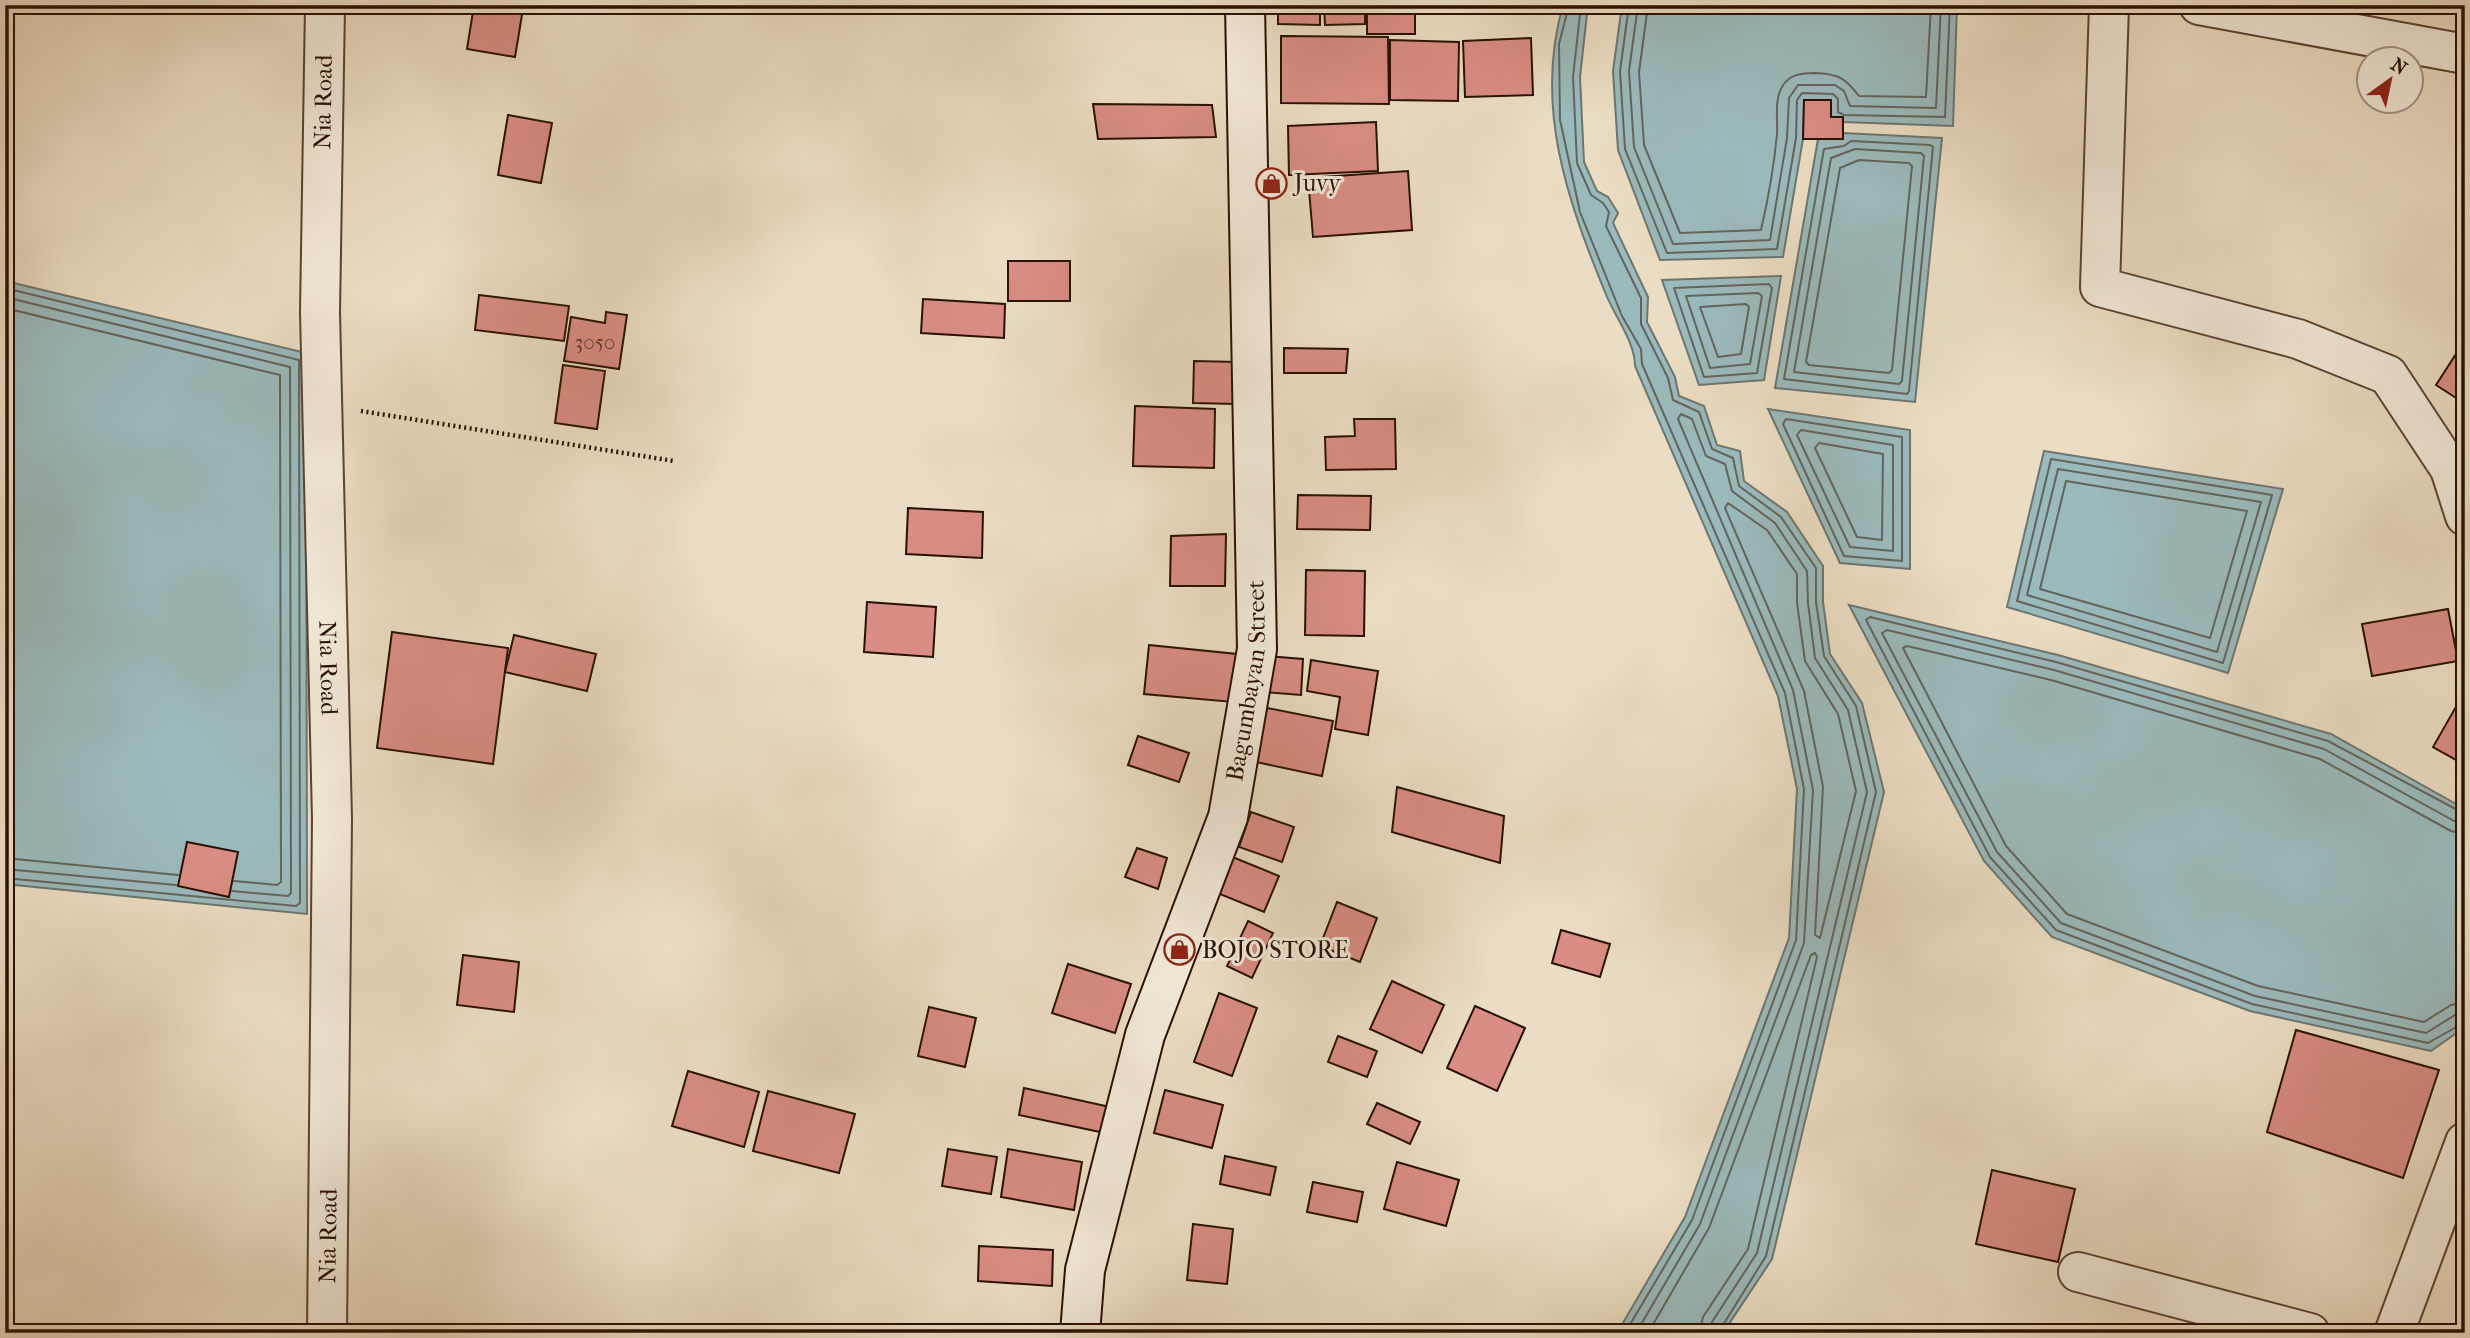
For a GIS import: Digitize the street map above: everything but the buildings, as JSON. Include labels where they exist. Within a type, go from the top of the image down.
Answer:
[{"type":"street","name":"Nia Road","points":[[324,5],[320,312],[332,819],[327,1333]]},
{"type":"street","name":"Bagumbayan Street","points":[[1080,1333],[1085,1270],[1145,1035],[1228,817],[1257,649],[1245,5]]},
{"type":"street","points":[[2109,5],[2101,287],[2298,339],[2389,375],[2450,469],[2465,516]]},
{"type":"street","points":[[2199,5],[2465,54]]},
{"type":"street","points":[[2394,1333],[2465,1142]]},
{"type":"street","points":[[2078,1272],[2310,1333]]},
{"type":"path","points":[[322,405],[674,461]]},
{"type":"water","points":[[1563,5],[1588,5],[1580,77],[1584,162],[1597,191],[1608,197],[1618,213],[1613,223],[1648,297],[1647,322],[1675,377],[1679,396],[1704,406],[1717,445],[1740,451],[1744,481],[1787,512],[1823,566],[1823,602],[1830,654],[1862,703],[1884,792],[1772,1259],[1723,1333],[1617,1333],[1685,1217],[1789,938],[1797,789],[1778,696],[1635,366],[1632,347],[1605,292],[1567,187],[1554,116],[1552,79],[1555,43]]},
{"type":"water","points":[[1622,5],[1957,5],[1953,126],[1843,122],[1831,117],[1831,100],[1804,100],[1803,139],[1783,257],[1660,260],[1618,150],[1613,71]]},
{"type":"water","points":[[1843,133],[1942,138],[1915,402],[1775,388],[1818,139],[1843,139]]},
{"type":"water","points":[[1781,276],[1764,380],[1699,385],[1662,280]]},
{"type":"water","points":[[5,281],[306,353],[307,914],[5,884]]},
{"type":"water","points":[[1768,409],[1910,430],[1910,569],[1840,563]]},
{"type":"water","points":[[2044,451],[2283,489],[2228,673],[2007,607]]},
{"type":"water","points":[[1849,605],[2058,655],[2331,734],[2465,809],[2465,1027],[2431,1051],[2250,1011],[2052,937],[1984,861]]},
{"type":"place","name":"Juvy","points":[[1271,183]]},
{"type":"place","name":"BOJO STORE","points":[[1179,950]]}]
